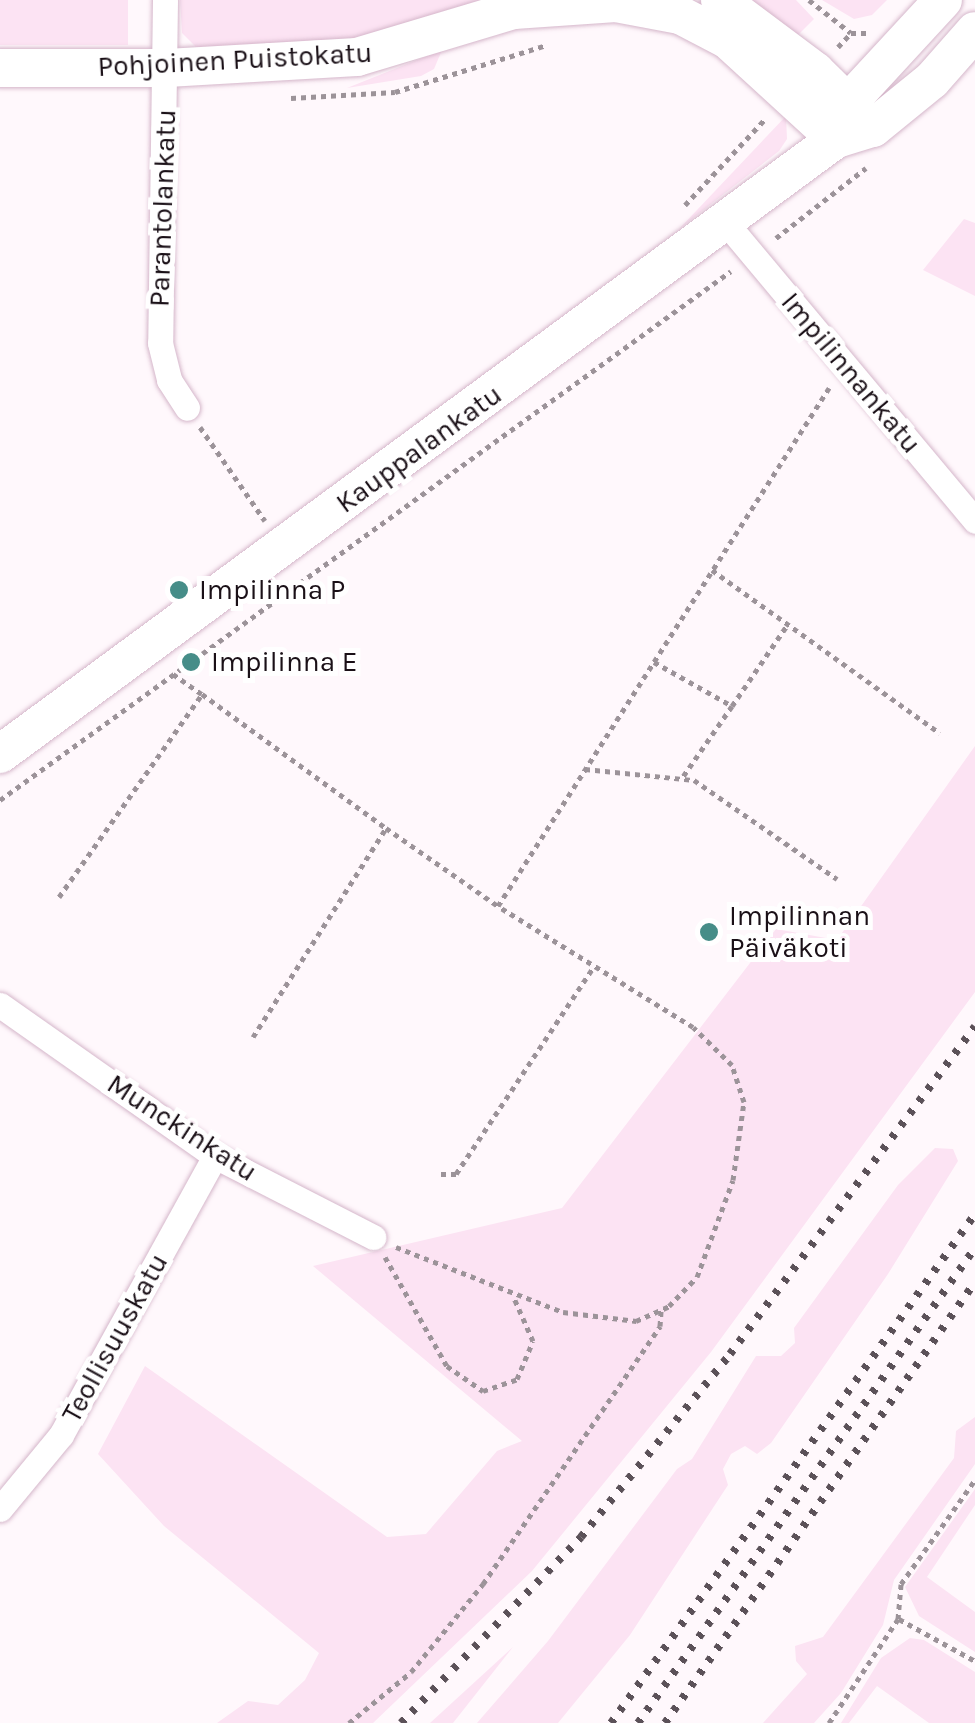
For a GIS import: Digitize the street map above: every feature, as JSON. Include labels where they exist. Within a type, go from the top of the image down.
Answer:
[{"type":"main road","name":"Pohjoinen Puistokatu","points":[[720,0],[803,82],[836,140]]},
{"type":"main road","name":"Kauppalankatu","points":[[867,130],[943,0]]},
{"type":"main road","name":"Pohjoinen Puistokatu","points":[[0,68],[168,68],[357,58],[514,10],[646,3],[728,40],[803,82],[867,130]]},
{"type":"main road","name":"Kauppalankatu","points":[[0,754],[685,255],[836,140],[867,130],[932,80],[975,30]]},
{"type":"street","name":"Parantolankatu","points":[[165,0],[168,68],[160,342],[168,380],[187,408]]},
{"type":"street","name":"Impilinnankatu","points":[[727,224],[975,522]]},
{"type":"street","name":"Munckinkatu","points":[[0,1005],[215,1156],[373,1237]]},
{"type":"street","name":"Teollisuuskatu","points":[[0,1510],[61,1435],[215,1156]]},
{"type":"path","points":[[809,0],[851,34],[877,33]]},
{"type":"path","points":[[679,212],[851,34]]},
{"type":"path","points":[[0,800],[753,256],[867,130]]},
{"type":"path","points":[[685,255],[708,288]]},
{"type":"path","points":[[498,906],[844,365]]},
{"type":"path","points":[[187,408],[268,526]]},
{"type":"path","points":[[712,570],[940,734]]},
{"type":"path","points":[[682,778],[788,624]]},
{"type":"path","points":[[654,662],[732,706]]},
{"type":"path","points":[[174,674],[498,906],[592,969],[693,1027],[732,1065],[742,1088],[739,1154],[713,1244],[697,1276],[661,1310],[612,1322],[514,1296],[373,1237]]},
{"type":"path","points":[[59,897],[202,694]]},
{"type":"path","points":[[585,769],[694,780],[837,878]]},
{"type":"path","points":[[253,1037],[386,828]]},
{"type":"path","points":[[441,1174],[456,1174],[592,969]]},
{"type":"path","points":[[373,1237],[447,1366],[483,1391],[517,1379],[533,1341],[514,1296]]},
{"type":"path","points":[[349,1723],[411,1672],[483,1584],[660,1326],[661,1310]]},
{"type":"path","points":[[830,1723],[898,1619],[901,1584],[975,1480]]},
{"type":"path","points":[[898,1619],[975,1661]]},
{"type":"shaded area","points":[[0,0],[128,0],[128,45],[0,45]]},
{"type":"shaded area","points":[[180,0],[508,0],[420,34],[198,49],[182,33]]},
{"type":"shaded area","points":[[741,0],[796,0],[814,19],[795,38]]},
{"type":"shaded area","points":[[822,0],[887,0],[872,15],[854,19]]},
{"type":"shaded area","points":[[442,50],[434,69],[421,76],[347,88]]},
{"type":"shaded area","points":[[786,116],[787,139],[779,151],[679,229]]},
{"type":"shaded area","points":[[964,219],[975,223],[975,296],[923,270]]},
{"type":"shaded area","points":[[975,746],[975,992],[711,1352],[532,1571],[373,1723],[217,1723],[248,1701],[278,1705],[305,1680],[319,1653],[164,1526],[98,1454],[145,1366],[387,1537],[426,1534],[497,1451],[522,1441],[313,1266],[562,1208],[776,929],[837,940]]},
{"type":"shaded area","points":[[935,1148],[953,1149],[958,1161],[888,1274],[771,1443],[757,1454],[745,1446],[731,1454],[723,1469],[728,1485],[630,1635],[558,1723],[477,1723],[548,1641],[677,1469],[692,1459],[756,1356],[781,1356],[795,1343],[794,1328],[898,1185]]},
{"type":"shaded area","points":[[975,1417],[975,1464],[894,1580],[883,1625],[841,1693],[814,1723],[763,1723],[807,1674],[796,1661],[795,1646],[823,1637],[954,1458],[956,1431]]},
{"type":"shaded area","points":[[975,1489],[975,1505],[927,1577],[975,1612],[975,1652],[919,1616],[905,1587]]},
{"type":"shaded area","points":[[910,1638],[924,1640],[975,1672],[975,1723],[929,1723],[877,1686],[849,1723],[841,1723],[881,1658]]},
{"type":"shaded area","points":[[513,1647],[453,1723],[430,1723]]},
{"type":"railway","points":[[401,1723],[581,1537],[730,1354],[975,1026]]},
{"type":"railway","points":[[611,1723],[975,1214]]},
{"type":"railway","points":[[638,1723],[975,1248]]},
{"type":"railway","points":[[665,1723],[975,1282]]},
{"type":"place","name":"Impilinna P","points":[[179,590]]},
{"type":"place","name":"Impilinna E","points":[[191,662]]},
{"type":"place","name":"Impilinnan Päiväkoti","points":[[709,932]]}]
